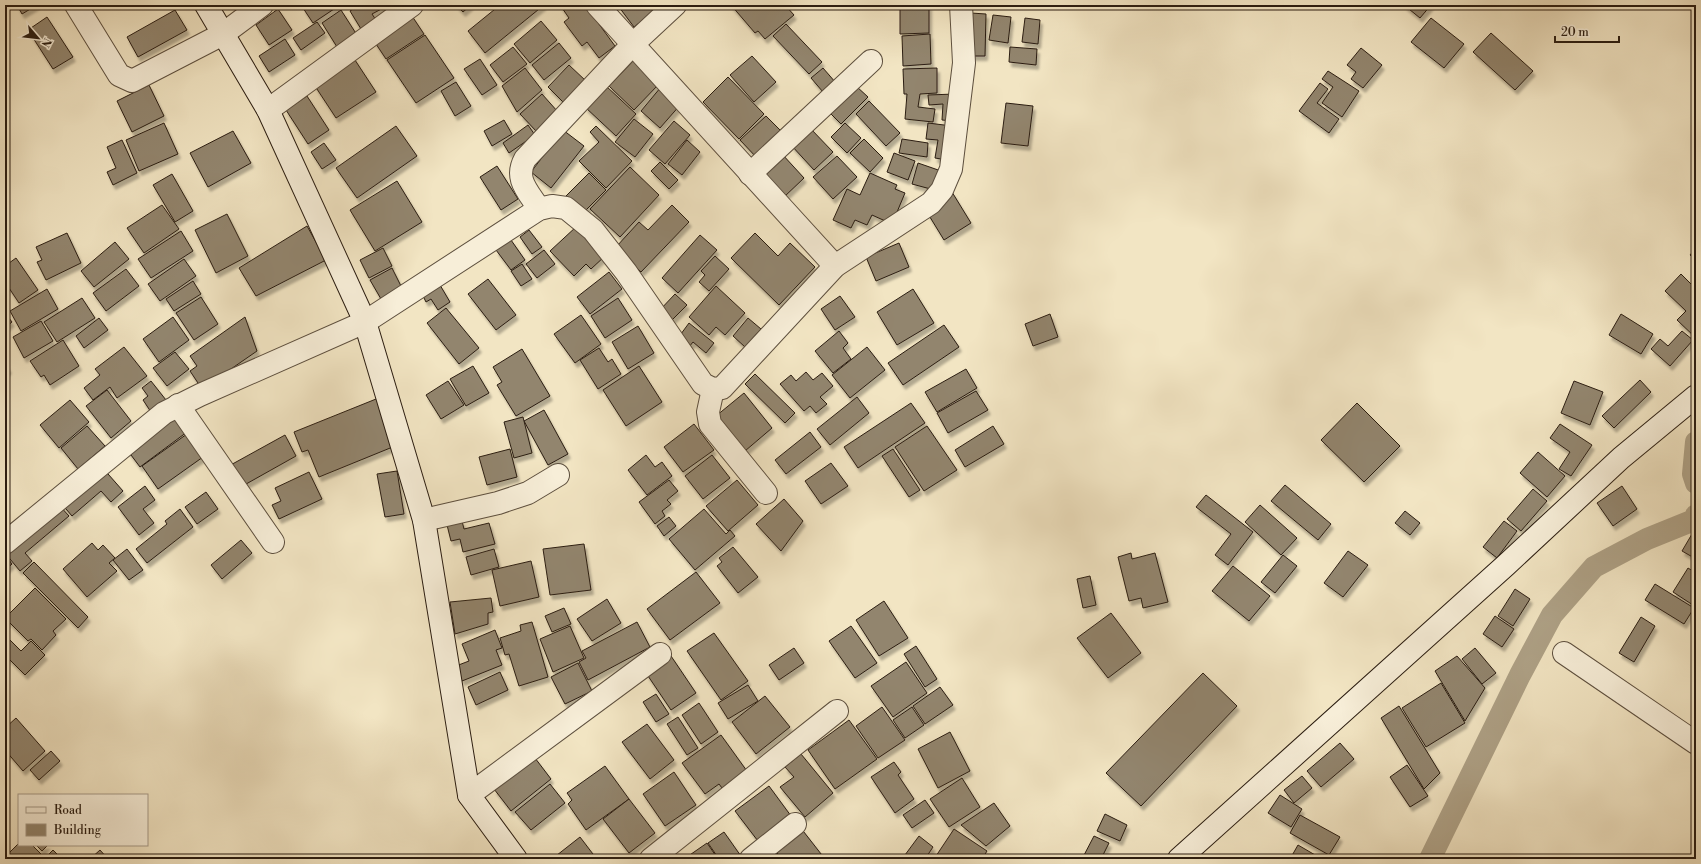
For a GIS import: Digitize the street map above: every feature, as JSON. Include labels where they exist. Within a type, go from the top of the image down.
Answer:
[{"type":"street","points":[[76,5],[119,75],[132,81],[223,34],[262,5]]},
{"type":"street","points":[[206,5],[268,110],[365,322],[424,520],[469,795],[516,859]]},
{"type":"street","points":[[268,110],[412,5]]},
{"type":"street","points":[[597,5],[835,266]]},
{"type":"street","points":[[539,209],[520,178],[520,168],[525,159],[632,45],[675,5]]},
{"type":"street","points":[[5,543],[158,418],[178,406],[365,322],[539,209],[552,206],[566,208],[593,230],[626,272],[703,384],[713,389],[722,388],[835,266],[931,203],[942,190],[948,180],[951,168],[964,63],[960,5]]},
{"type":"street","points":[[750,174],[871,61]]},
{"type":"street","points":[[713,389],[708,412],[710,424],[766,493]]},
{"type":"street","points":[[1179,859],[1500,570],[1620,458],[1696,396]]},
{"type":"street","points":[[178,406],[273,542]]},
{"type":"street","points":[[424,520],[498,503],[528,493],[558,475]]},
{"type":"street","points":[[1564,653],[1696,743]]},
{"type":"street","points":[[469,795],[660,654]]},
{"type":"street","points":[[652,859],[837,711]]},
{"type":"street","points":[[750,859],[795,824]]},
{"type":"building","points":[[17,5],[37,5],[22,14]]},
{"type":"building","points":[[308,5],[340,5],[313,23],[303,8]]},
{"type":"building","points":[[359,5],[387,6],[372,14],[376,20],[361,29],[350,11]]},
{"type":"building","points":[[456,5],[471,5],[463,12]]},
{"type":"building","points":[[500,5],[544,5],[485,53],[468,31]]},
{"type":"building","points":[[560,5],[585,5],[615,46],[599,58],[587,42],[582,46],[564,22],[569,18]]},
{"type":"building","points":[[621,5],[661,6],[634,27],[619,7]]},
{"type":"building","points":[[731,5],[785,5],[794,15],[765,39],[758,31],[755,33]]},
{"type":"building","points":[[900,5],[929,5],[929,33],[900,34]]},
{"type":"building","points":[[1404,5],[1431,5],[1420,18]]},
{"type":"building","points":[[278,9],[292,30],[269,45],[256,25]]},
{"type":"building","points":[[175,10],[187,30],[138,57],[127,37]]},
{"type":"building","points":[[341,10],[357,35],[337,47],[322,23]]},
{"type":"building","points":[[971,13],[986,14],[985,56],[969,56]]},
{"type":"building","points":[[993,15],[1011,17],[1008,43],[989,40]]},
{"type":"building","points":[[412,16],[424,34],[386,59],[374,41]]},
{"type":"building","points":[[47,17],[73,57],[53,69],[28,30]]},
{"type":"building","points":[[1025,18],[1040,20],[1038,44],[1022,42]]},
{"type":"building","points":[[1431,18],[1464,44],[1444,68],[1411,42]]},
{"type":"building","points":[[541,21],[557,40],[530,63],[514,44]]},
{"type":"building","points":[[317,22],[325,33],[301,50],[293,38]]},
{"type":"building","points":[[786,24],[822,62],[809,74],[773,36]]},
{"type":"building","points":[[1491,33],[1533,71],[1515,90],[1473,52]]},
{"type":"building","points":[[930,34],[931,64],[903,66],[902,36]]},
{"type":"building","points":[[425,35],[454,78],[416,103],[387,60]]},
{"type":"building","points":[[285,39],[295,55],[269,72],[259,56]]},
{"type":"building","points":[[559,43],[571,58],[544,80],[532,65]]},
{"type":"building","points":[[513,47],[527,64],[503,82],[490,65]]},
{"type":"building","points":[[1010,47],[1037,49],[1036,65],[1009,62]]},
{"type":"building","points":[[1361,48],[1382,65],[1363,88],[1351,79],[1356,72],[1347,65]]},
{"type":"building","points":[[752,56],[776,82],[754,102],[730,75]]},
{"type":"building","points":[[353,57],[376,92],[336,118],[313,83]]},
{"type":"building","points":[[480,59],[497,85],[482,95],[464,69]]},
{"type":"building","points":[[634,60],[659,84],[634,110],[609,86]]},
{"type":"building","points":[[569,65],[586,81],[564,103],[548,87]]},
{"type":"building","points":[[525,68],[542,90],[517,112],[502,86]]},
{"type":"building","points":[[823,68],[836,83],[823,92],[811,78]]},
{"type":"building","points":[[937,68],[937,93],[920,94],[918,107],[935,109],[933,122],[905,119],[907,94],[904,94],[903,69]]},
{"type":"building","points":[[1328,71],[1359,91],[1342,117],[1322,103],[1333,87],[1322,79]]},
{"type":"building","points":[[728,77],[764,114],[739,139],[703,102]]},
{"type":"building","points":[[456,82],[471,106],[455,116],[441,91]]},
{"type":"building","points":[[1320,83],[1328,89],[1317,103],[1339,119],[1329,133],[1299,111]]},
{"type":"building","points":[[149,85],[164,116],[132,132],[117,101]]},
{"type":"building","points":[[605,85],[636,114],[616,136],[585,107]]},
{"type":"building","points":[[856,86],[868,97],[841,124],[830,113]]},
{"type":"building","points":[[661,87],[681,104],[660,128],[641,111]]},
{"type":"building","points":[[542,94],[558,112],[537,132],[520,114]]},
{"type":"building","points":[[955,94],[953,121],[942,120],[943,104],[929,105],[928,95]]},
{"type":"building","points":[[307,96],[329,130],[308,144],[286,110]]},
{"type":"building","points":[[869,101],[900,133],[886,146],[856,114]]},
{"type":"building","points":[[1006,103],[1033,106],[1028,146],[1001,143]]},
{"type":"building","points":[[766,116],[784,134],[758,159],[740,140]]},
{"type":"building","points":[[634,119],[653,134],[635,157],[615,142]]},
{"type":"building","points":[[504,120],[512,134],[492,146],[484,131]]},
{"type":"building","points":[[674,121],[690,135],[665,164],[649,150]]},
{"type":"building","points":[[164,123],[178,154],[139,171],[126,140]]},
{"type":"building","points":[[845,123],[861,138],[847,153],[831,137]]},
{"type":"building","points":[[928,123],[952,126],[947,160],[935,158],[938,140],[926,139]]},
{"type":"building","points":[[528,125],[535,135],[509,153],[503,143]]},
{"type":"building","points":[[396,126],[417,156],[357,198],[336,168]]},
{"type":"building","points":[[596,126],[632,161],[606,188],[579,161],[599,142],[590,132]]},
{"type":"building","points":[[810,128],[833,152],[814,170],[791,145]]},
{"type":"building","points":[[563,130],[584,146],[551,188],[531,172]]},
{"type":"building","points":[[233,131],[251,163],[208,187],[190,153]]},
{"type":"building","points":[[864,139],[883,158],[870,172],[850,153]]},
{"type":"building","points":[[902,139],[928,143],[927,157],[899,153]]},
{"type":"building","points":[[122,140],[137,173],[113,185],[107,172],[116,168],[107,147]]},
{"type":"building","points":[[687,140],[700,152],[682,175],[668,164]]},
{"type":"building","points":[[324,143],[336,160],[322,169],[311,152]]},
{"type":"building","points":[[894,153],[915,161],[908,180],[887,172]]},
{"type":"building","points":[[782,154],[804,178],[783,198],[761,174]]},
{"type":"building","points":[[837,156],[857,177],[833,199],[813,177]]},
{"type":"building","points":[[660,162],[678,180],[669,189],[651,171]]},
{"type":"building","points":[[918,163],[944,172],[938,191],[912,184]]},
{"type":"building","points":[[497,166],[518,199],[501,210],[480,177]]},
{"type":"building","points":[[630,167],[659,195],[620,237],[590,209]]},
{"type":"building","points":[[589,173],[606,190],[582,214],[565,197]]},
{"type":"building","points":[[870,173],[897,185],[895,189],[905,193],[892,224],[872,215],[867,225],[855,220],[851,228],[833,220],[847,189],[860,195]]},
{"type":"building","points":[[172,174],[193,211],[175,222],[153,185]]},
{"type":"building","points":[[397,181],[422,222],[375,251],[350,210]]},
{"type":"building","points":[[952,192],[971,223],[944,240],[925,209]]},
{"type":"building","points":[[162,205],[179,229],[144,253],[127,228]]},
{"type":"building","points":[[672,205],[689,222],[641,272],[616,247],[639,222],[648,230]]},
{"type":"building","points":[[227,214],[248,256],[216,273],[195,230]]},
{"type":"building","points":[[307,226],[326,260],[256,296],[239,268]]},
{"type":"building","points":[[577,226],[605,256],[591,269],[586,264],[574,276],[550,251]]},
{"type":"building","points":[[529,230],[542,247],[532,254],[520,237]]},
{"type":"building","points":[[181,231],[193,251],[151,278],[138,259]]},
{"type":"building","points":[[67,233],[81,263],[46,280],[37,262],[42,260],[36,247]]},
{"type":"building","points":[[755,233],[778,256],[790,243],[815,267],[779,305],[731,258]]},
{"type":"building","points":[[700,235],[717,250],[678,293],[662,278]]},
{"type":"building","points":[[511,240],[525,260],[511,270],[496,250]]},
{"type":"building","points":[[115,242],[129,259],[94,287],[81,271]]},
{"type":"building","points":[[899,243],[909,267],[876,281],[866,257]]},
{"type":"building","points":[[383,248],[392,266],[369,278],[360,260]]},
{"type":"building","points":[[1696,248],[1696,260],[1690,255]]},
{"type":"building","points":[[544,250],[555,264],[537,278],[526,264]]},
{"type":"building","points":[[715,256],[729,269],[709,291],[699,282],[705,275],[701,271]]},
{"type":"building","points":[[16,258],[38,290],[19,303],[7,285],[5,287],[5,266]]},
{"type":"building","points":[[184,259],[196,276],[160,301],[148,284]]},
{"type":"building","points":[[522,264],[532,279],[521,286],[511,271]]},
{"type":"building","points":[[392,268],[402,288],[381,299],[370,280]]},
{"type":"building","points":[[126,269],[139,286],[106,311],[93,293]]},
{"type":"building","points":[[609,272],[622,289],[590,314],[577,297]]},
{"type":"building","points":[[1681,274],[1696,289],[1696,338],[1677,320],[1686,311],[1665,291]]},
{"type":"building","points":[[488,279],[516,315],[496,330],[468,294]]},
{"type":"building","points":[[193,281],[201,294],[174,311],[166,299]]},
{"type":"building","points":[[440,285],[450,302],[438,310],[431,299],[426,302],[423,296]]},
{"type":"building","points":[[716,286],[745,313],[725,335],[716,327],[709,335],[689,317]]},
{"type":"building","points":[[47,289],[58,309],[21,331],[10,311]]},
{"type":"building","points":[[913,289],[934,323],[897,345],[877,312]]},
{"type":"building","points":[[675,294],[687,305],[669,323],[658,312]]},
{"type":"building","points":[[840,296],[855,317],[835,330],[821,309]]},
{"type":"building","points":[[201,297],[218,324],[194,340],[176,313]]},
{"type":"building","points":[[82,298],[95,318],[57,342],[44,322]]},
{"type":"building","points":[[618,298],[632,320],[605,338],[591,316]]},
{"type":"building","points":[[446,308],[479,348],[459,364],[427,323]]},
{"type":"building","points":[[5,313],[12,322],[5,328]]},
{"type":"building","points":[[1050,314],[1058,337],[1033,346],[1025,324]]},
{"type":"building","points":[[1621,314],[1653,334],[1641,354],[1609,335]]},
{"type":"building","points":[[581,315],[601,344],[575,363],[554,334]]},
{"type":"building","points":[[173,317],[189,340],[159,362],[143,339]]},
{"type":"building","points":[[245,317],[257,351],[202,389],[190,371],[197,366],[190,356]]},
{"type":"building","points":[[99,318],[108,330],[84,348],[76,336]]},
{"type":"building","points":[[748,318],[761,329],[745,347],[733,336]]},
{"type":"building","points":[[41,321],[53,341],[24,358],[13,337]]},
{"type":"building","points":[[689,323],[714,343],[706,353],[693,342],[689,347],[678,338]]},
{"type":"building","points":[[944,325],[959,347],[903,385],[888,363]]},
{"type":"building","points":[[638,326],[654,353],[628,369],[612,342]]},
{"type":"building","points":[[839,331],[848,343],[843,348],[851,359],[833,373],[815,351]]},
{"type":"building","points":[[1682,331],[1693,340],[1670,366],[1651,349],[1660,339],[1668,346]]},
{"type":"building","points":[[63,340],[79,366],[50,385],[44,375],[41,377],[30,361]]},
{"type":"building","points":[[124,347],[147,376],[117,398],[110,387],[93,400],[84,388],[100,375],[95,369]]},
{"type":"building","points":[[867,347],[885,370],[850,398],[832,375]]},
{"type":"building","points":[[599,348],[608,362],[612,359],[621,374],[598,389],[580,360]]},
{"type":"building","points":[[522,349],[550,396],[516,416],[497,385],[502,382],[493,367]]},
{"type":"building","points":[[175,352],[189,369],[167,386],[153,368]]},
{"type":"building","points":[[5,364],[9,369],[5,373]]},
{"type":"building","points":[[473,366],[489,393],[466,406],[450,379]]},
{"type":"building","points":[[639,366],[662,402],[626,426],[603,390]]},
{"type":"building","points":[[966,369],[977,388],[937,412],[925,392]]},
{"type":"building","points":[[806,372],[813,380],[822,373],[833,386],[820,397],[827,404],[816,413],[810,406],[804,411],[780,384],[791,375],[796,381]]},
{"type":"building","points":[[755,374],[795,413],[785,423],[745,384]]},
{"type":"building","points":[[1640,380],[1651,392],[1614,428],[1602,416]]},
{"type":"building","points":[[151,381],[166,400],[151,412],[143,400],[148,396],[142,388]]},
{"type":"building","points":[[448,381],[464,405],[441,419],[426,395]]},
{"type":"building","points":[[1574,381],[1603,392],[1590,425],[1561,413]]},
{"type":"building","points":[[107,390],[131,421],[111,438],[86,406]]},
{"type":"building","points":[[976,391],[988,410],[948,433],[937,413]]},
{"type":"building","points":[[744,393],[772,428],[745,451],[716,416]]},
{"type":"building","points":[[381,397],[400,444],[319,477],[308,450],[302,452],[294,432]]},
{"type":"building","points":[[857,397],[869,413],[830,445],[817,429]]},
{"type":"building","points":[[70,400],[89,422],[59,448],[40,425]]},
{"type":"building","points":[[911,403],[925,423],[858,468],[844,447]]},
{"type":"building","points":[[1357,403],[1400,446],[1364,482],[1321,440]]},
{"type":"building","points":[[544,410],[568,454],[548,465],[524,421]]},
{"type":"building","points":[[173,413],[187,432],[140,467],[125,447]]},
{"type":"building","points":[[523,417],[532,453],[514,458],[504,422]]},
{"type":"building","points":[[694,424],[714,450],[683,472],[664,447]]},
{"type":"building","points":[[1560,424],[1592,445],[1571,476],[1559,469],[1570,452],[1550,438]]},
{"type":"building","points":[[87,426],[105,446],[78,469],[61,448]]},
{"type":"building","points":[[927,426],[957,470],[924,491],[895,447]]},
{"type":"building","points":[[993,426],[1004,444],[965,467],[955,450]]},
{"type":"building","points":[[810,432],[821,447],[786,474],[775,460]]},
{"type":"building","points":[[187,434],[203,457],[158,489],[142,466]]},
{"type":"building","points":[[285,435],[296,456],[239,488],[227,467]]},
{"type":"building","points":[[510,449],[517,477],[487,485],[479,457]]},
{"type":"building","points":[[893,449],[920,490],[909,497],[882,456]]},
{"type":"building","points":[[1538,452],[1565,476],[1547,497],[1520,473]]},
{"type":"building","points":[[646,455],[655,467],[662,462],[672,476],[647,495],[628,470]]},
{"type":"building","points":[[712,455],[730,478],[703,499],[685,476]]},
{"type":"building","points":[[831,463],[848,486],[821,504],[805,481]]},
{"type":"building","points":[[101,466],[123,491],[111,502],[101,491],[72,516],[60,502]]},
{"type":"building","points":[[397,471],[404,514],[385,517],[377,474]]},
{"type":"building","points":[[309,472],[322,499],[279,519],[272,505],[281,501],[275,488]]},
{"type":"building","points":[[669,480],[678,491],[667,500],[671,504],[662,511],[665,516],[655,524],[639,502]]},
{"type":"building","points":[[737,480],[758,505],[728,531],[706,506]]},
{"type":"building","points":[[1285,485],[1331,524],[1318,540],[1271,501]]},
{"type":"building","points":[[145,486],[155,500],[143,509],[154,523],[139,535],[118,507]]},
{"type":"building","points":[[1622,486],[1637,509],[1613,526],[1597,503]]},
{"type":"building","points":[[1533,489],[1547,501],[1521,531],[1507,519]]},
{"type":"building","points":[[206,492],[218,509],[197,524],[185,507]]},
{"type":"building","points":[[1206,495],[1253,532],[1228,565],[1215,555],[1231,534],[1196,507]]},
{"type":"building","points":[[784,499],[803,521],[781,551],[756,524]]},
{"type":"building","points":[[59,505],[69,516],[25,553],[32,561],[20,571],[5,553]]},
{"type":"building","points":[[1260,505],[1297,538],[1281,555],[1245,522]]},
{"type":"building","points":[[180,509],[193,527],[147,563],[136,549],[167,524],[165,521]]},
{"type":"building","points":[[704,509],[726,534],[730,530],[735,536],[695,570],[669,539]]},
{"type":"building","points":[[1405,511],[1420,523],[1410,535],[1395,523]]},
{"type":"building","points":[[669,517],[676,526],[664,536],[657,526]]},
{"type":"building","points":[[462,521],[464,529],[489,523],[495,544],[463,552],[460,539],[451,541],[447,525]]},
{"type":"building","points":[[1504,521],[1517,531],[1497,558],[1483,547]]},
{"type":"building","points":[[1692,534],[1696,536],[1696,559],[1682,551]]},
{"type":"building","points":[[241,540],[252,553],[222,579],[211,565]]},
{"type":"building","points":[[92,543],[98,550],[103,545],[115,558],[109,563],[117,571],[87,597],[63,569]]},
{"type":"building","points":[[584,544],[591,590],[550,595],[543,549]]},
{"type":"building","points":[[733,547],[758,577],[738,593],[717,566],[722,562],[719,558]]},
{"type":"building","points":[[127,549],[143,570],[129,580],[113,560]]},
{"type":"building","points":[[494,549],[499,567],[471,575],[466,557]]},
{"type":"building","points":[[1348,551],[1368,565],[1343,597],[1324,583]]},
{"type":"building","points":[[1131,553],[1132,559],[1155,553],[1168,602],[1143,608],[1141,598],[1129,601],[1118,557]]},
{"type":"building","points":[[5,555],[12,564],[5,570]]},
{"type":"building","points":[[1283,555],[1297,566],[1275,593],[1261,582]]},
{"type":"building","points":[[531,561],[539,597],[500,606],[492,570]]},
{"type":"building","points":[[34,562],[88,617],[78,628],[23,573]]},
{"type":"building","points":[[1233,566],[1270,596],[1249,621],[1212,591]]},
{"type":"building","points":[[1688,568],[1696,573],[1696,607],[1673,592]]},
{"type":"building","points":[[696,572],[720,603],[670,640],[647,609]]},
{"type":"building","points":[[1090,576],[1096,605],[1083,608],[1077,579]]},
{"type":"building","points":[[1655,584],[1694,608],[1684,624],[1645,600]]},
{"type":"building","points":[[35,588],[66,619],[53,631],[56,635],[42,650],[31,639],[28,641],[5,618]]},
{"type":"building","points":[[1515,589],[1530,599],[1513,626],[1498,616]]},
{"type":"building","points":[[491,598],[493,612],[488,613],[488,624],[455,634],[450,602]]},
{"type":"building","points":[[607,599],[621,623],[592,641],[577,619]]},
{"type":"building","points":[[884,601],[908,638],[879,656],[856,620]]},
{"type":"building","points":[[564,608],[571,624],[552,632],[545,616]]},
{"type":"building","points":[[1111,613],[1141,653],[1108,678],[1077,638]]},
{"type":"building","points":[[1495,616],[1514,629],[1502,647],[1483,634]]},
{"type":"building","points":[[1641,617],[1655,626],[1634,662],[1619,653]]},
{"type":"building","points":[[532,622],[548,677],[519,686],[509,654],[505,655],[500,638],[521,631],[520,625]]},
{"type":"building","points":[[637,622],[650,647],[588,680],[579,662],[586,658],[582,651]]},
{"type":"building","points":[[570,626],[584,658],[553,672],[540,639]]},
{"type":"building","points":[[851,626],[877,663],[855,678],[829,641]]},
{"type":"building","points":[[495,630],[502,648],[496,650],[502,665],[462,681],[456,666],[469,661],[462,644]]},
{"type":"building","points":[[714,633],[748,681],[721,700],[687,651]]},
{"type":"building","points":[[5,635],[21,651],[31,641],[45,655],[25,675],[5,655]]},
{"type":"building","points":[[916,646],[937,679],[925,687],[904,654]]},
{"type":"building","points":[[794,648],[804,663],[779,680],[769,665]]},
{"type":"building","points":[[1475,648],[1496,673],[1482,684],[1462,659]]},
{"type":"building","points":[[671,656],[696,693],[671,710],[646,673]]},
{"type":"building","points":[[1457,656],[1485,688],[1465,721],[1435,671]]},
{"type":"building","points":[[906,662],[927,693],[893,717],[871,686]]},
{"type":"building","points":[[578,663],[592,691],[565,704],[551,677]]},
{"type":"building","points":[[500,672],[508,690],[476,705],[468,687]]},
{"type":"building","points":[[1203,673],[1237,706],[1141,806],[1106,773]]},
{"type":"building","points":[[1441,683],[1465,723],[1426,747],[1402,708]]},
{"type":"building","points":[[748,685],[758,701],[728,719],[718,703]]},
{"type":"building","points":[[940,687],[953,705],[925,724],[913,706]]},
{"type":"building","points":[[656,694],[669,714],[656,722],[643,702]]},
{"type":"building","points":[[765,696],[790,727],[756,754],[732,722]]},
{"type":"building","points":[[699,703],[718,732],[701,744],[682,715]]},
{"type":"building","points":[[1399,706],[1440,773],[1424,789],[1381,718]]},
{"type":"building","points":[[882,707],[905,740],[878,758],[856,726]]},
{"type":"building","points":[[912,707],[924,725],[905,738],[893,720]]},
{"type":"building","points":[[678,717],[698,748],[687,755],[667,724]]},
{"type":"building","points":[[16,718],[45,751],[23,771],[5,750],[5,728]]},
{"type":"building","points":[[849,720],[877,759],[835,789],[808,750]]},
{"type":"building","points":[[647,724],[674,760],[650,779],[622,742]]},
{"type":"building","points":[[950,732],[970,771],[938,788],[918,749]]},
{"type":"building","points":[[721,735],[752,778],[728,796],[719,784],[705,794],[682,763]]},
{"type":"building","points":[[1340,743],[1354,759],[1321,787],[1307,771]]},
{"type":"building","points":[[51,751],[60,761],[39,780],[30,770]]},
{"type":"building","points":[[801,754],[833,793],[805,817],[780,787],[794,777],[785,767]]},
{"type":"building","points":[[535,758],[551,779],[511,811],[494,789]]},
{"type":"building","points":[[894,762],[901,772],[898,775],[914,799],[895,813],[871,777]]},
{"type":"building","points":[[1407,765],[1428,796],[1410,807],[1390,777]]},
{"type":"building","points":[[605,766],[629,799],[586,830],[568,804],[572,800],[567,793]]},
{"type":"building","points":[[674,772],[696,805],[665,826],[643,794]]},
{"type":"building","points":[[1302,776],[1312,788],[1294,803],[1284,790]]},
{"type":"building","points":[[962,778],[980,807],[949,827],[930,799]]},
{"type":"building","points":[[550,784],[565,803],[531,830],[515,812]]},
{"type":"building","points":[[769,786],[794,820],[761,845],[735,811]]},
{"type":"building","points":[[1280,795],[1302,809],[1291,827],[1268,813]]},
{"type":"building","points":[[629,799],[655,833],[629,853],[603,819]]},
{"type":"building","points":[[925,800],[934,813],[912,828],[903,815]]},
{"type":"building","points":[[994,803],[1010,826],[986,846],[961,825]]},
{"type":"building","points":[[1105,814],[1127,825],[1120,841],[1097,831]]},
{"type":"building","points":[[1300,815],[1340,837],[1329,855],[1290,833]]},
{"type":"building","points":[[800,827],[825,859],[782,859],[773,848]]},
{"type":"building","points":[[954,829],[987,851],[982,859],[934,859]]},
{"type":"building","points":[[724,832],[743,859],[719,859],[708,843]]},
{"type":"building","points":[[919,836],[933,847],[925,859],[902,859]]},
{"type":"building","points":[[1094,836],[1109,843],[1101,859],[1082,859]]},
{"type":"building","points":[[580,837],[596,858],[552,859]]},
{"type":"building","points":[[707,843],[718,859],[684,859]]},
{"type":"building","points":[[18,844],[18,846],[33,846],[44,857],[43,859],[5,859],[5,857]]},
{"type":"building","points":[[1298,845],[1322,859],[1290,859]]},
{"type":"building","points":[[37,846],[47,846],[42,851]]},
{"type":"building","points":[[53,850],[62,859],[44,859]]},
{"type":"building","points":[[100,850],[108,859],[90,859]]},
{"type":"building","points":[[987,855],[994,859],[984,859]]},
{"type":"waterway","points":[[1696,442],[1693,474],[1696,483]]},
{"type":"waterway","points":[[1430,859],[1520,675],[1552,615],[1594,567],[1647,539],[1694,520],[1696,515]]}]
